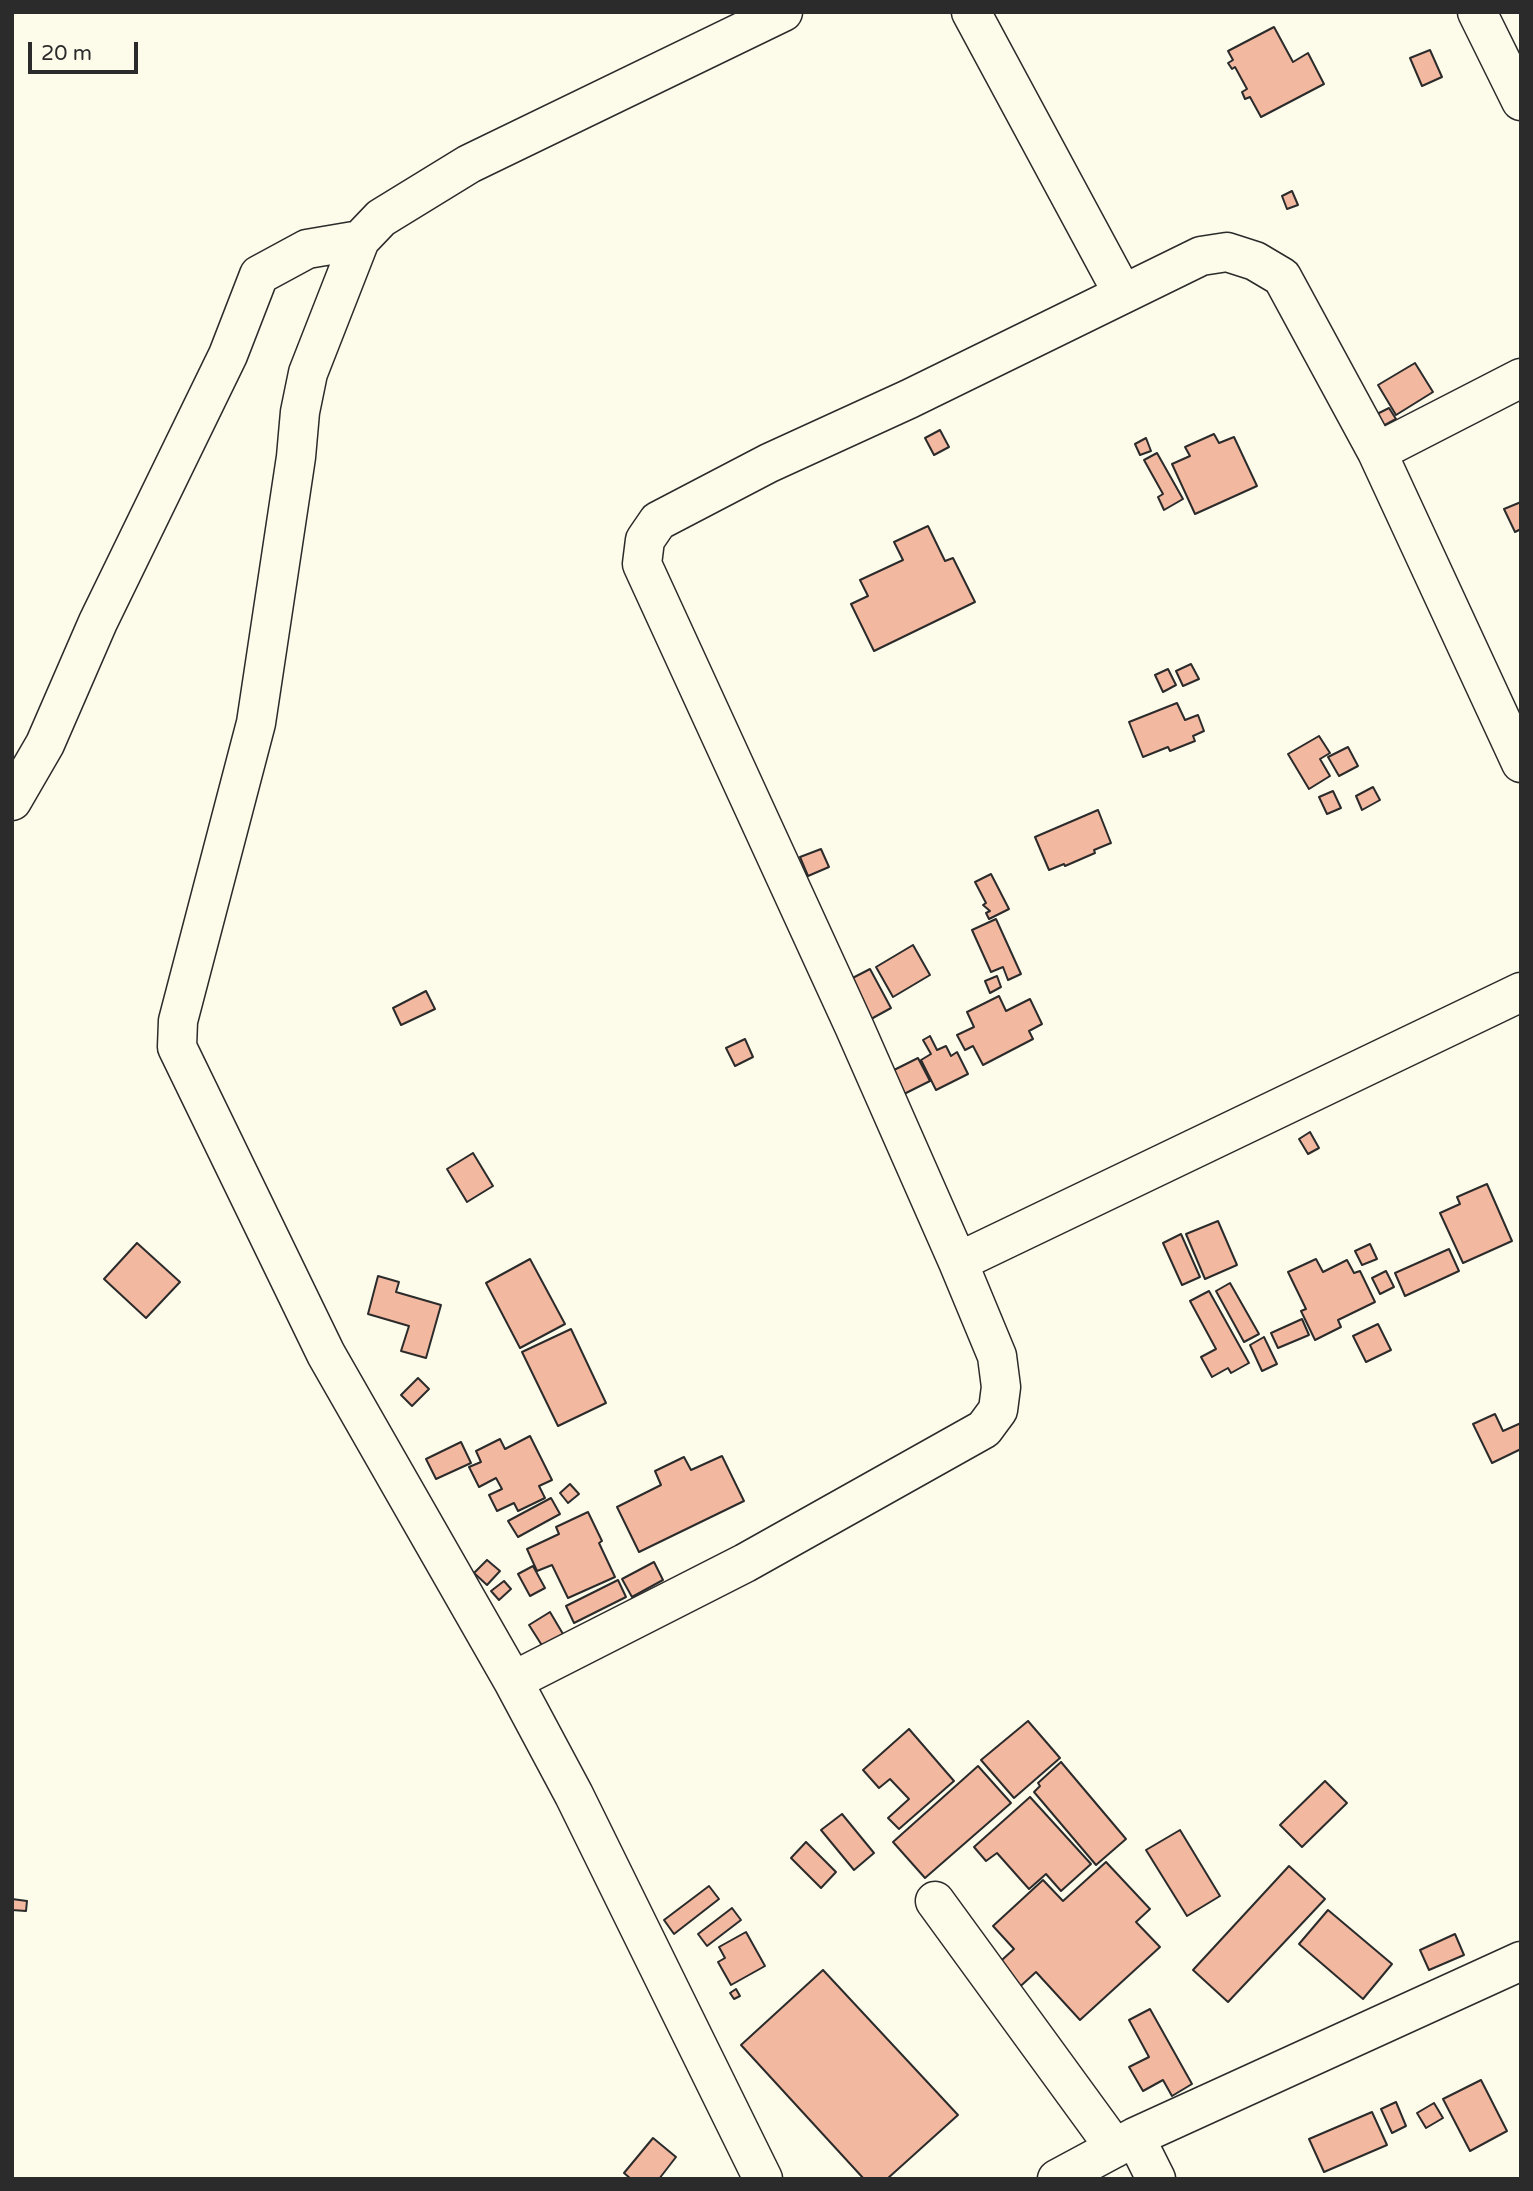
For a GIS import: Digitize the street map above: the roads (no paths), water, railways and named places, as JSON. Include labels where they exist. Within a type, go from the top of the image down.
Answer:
[{"type":"street","points":[[763,2179],[574,1795],[513,1681],[326,1354],[177,1047],[178,1021],[256,723],[296,457],[300,412],[308,373],[360,240],[381,218],[469,164],[783,12]]},
{"type":"street","points":[[971,12],[1123,295]]},
{"type":"street","points":[[1476,12],[1521,101]]},
{"type":"street","points":[[12,801],[45,744],[98,622],[228,355],[259,275],[307,249],[360,240]]},
{"type":"street","points":[[513,1681],[745,1563],[984,1429],[998,1410],[1001,1387],[997,1356],[958,1262],[848,1013],[642,564],[645,540],[658,521],[769,463],[909,399],[1202,256],[1227,252],[1255,261],[1282,277],[1377,452],[1521,763]]},
{"type":"street","points":[[1377,452],[1521,378]]},
{"type":"street","points":[[958,1262],[1521,992]]},
{"type":"street","points":[[935,1901],[1156,2179]]},
{"type":"street","points":[[1057,2179],[1125,2142],[1521,1961]]}]
